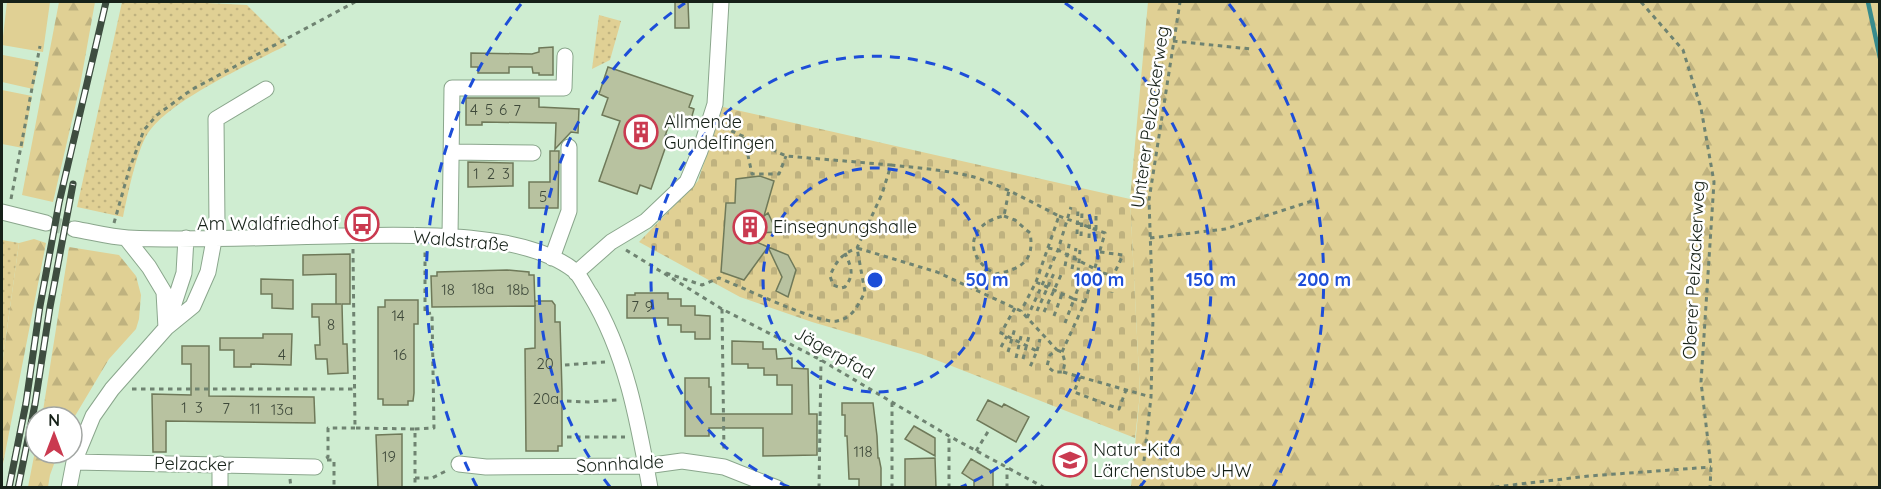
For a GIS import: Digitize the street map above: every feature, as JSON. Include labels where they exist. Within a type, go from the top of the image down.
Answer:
[{"type":"street","points":[[576,273],[611,242],[646,221],[687,182],[711,121],[715,104],[715,68],[721,2]]},
{"type":"street","points":[[450,236],[452,88],[564,88],[565,56]]},
{"type":"street","points":[[84,438],[93,416],[112,389],[166,328],[193,306],[208,272],[217,224],[216,119],[266,89]]},
{"type":"street","points":[[552,258],[569,212],[569,147]]},
{"type":"street","points":[[451,152],[533,153]]},
{"type":"street","points":[[6,206],[46,223]]},
{"type":"street","name":"Waldstraße","points":[[74,229],[111,232],[126,238],[450,236],[504,243],[552,258],[576,273],[596,305],[621,361],[632,399],[650,488]]},
{"type":"street","points":[[126,238],[149,267],[164,292],[166,328]]},
{"type":"street","points":[[166,328],[184,273],[186,238]]},
{"type":"street","name":"Sonnhalde","points":[[459,464],[486,467],[646,466],[682,461],[724,467],[777,488]]},
{"type":"street","name":"Pelzacker","points":[[84,462],[315,467]]},
{"type":"street","points":[[220,464],[220,488]]},
{"type":"street","points":[[69,488],[73,465]]},
{"type":"path","points":[[111,232],[129,170],[144,130],[157,115],[191,90],[354,2]]},
{"type":"path","name":"Unterer Pelzackerweg","points":[[1142,488],[1150,398],[1153,317],[1149,200],[1179,2]]},
{"type":"path","name":"Oberer Pelzackerweg","points":[[1641,2],[1683,50],[1701,108],[1714,183],[1701,382],[1711,467],[1710,488]]},
{"type":"path","points":[[1173,41],[1251,49]]},
{"type":"path","points":[[6,206],[40,46]]},
{"type":"path","points":[[711,121],[786,156],[923,168],[973,177],[1009,190],[1059,216],[1105,233],[1085,302],[1062,352],[1065,362],[1063,372]]},
{"type":"path","points":[[665,135],[700,151]]},
{"type":"path","points":[[744,137],[752,174],[779,174],[786,156]]},
{"type":"path","points":[[666,273],[702,285],[719,278],[810,316],[836,322],[853,314],[865,292],[857,248],[882,194],[891,165]]},
{"type":"path","points":[[1004,216],[1009,190]]},
{"type":"path","points":[[1150,238],[1225,229],[1318,199]]},
{"type":"path","points":[[1027,318],[1058,250],[1071,207]]},
{"type":"path","points":[[1078,209],[1079,235]]},
{"type":"path","points":[[1079,223],[1082,212]]},
{"type":"path","points":[[1089,238],[1090,215]]},
{"type":"path","points":[[1004,216],[1015,220],[1030,233],[1031,253],[1014,270],[996,274],[979,262],[973,242],[979,227],[992,218],[1004,216]]},
{"type":"path","points":[[1021,311],[1036,282],[1059,216]]},
{"type":"path","points":[[1096,216],[1096,242]]},
{"type":"path","points":[[352,235],[355,428]]},
{"type":"path","points":[[334,488],[333,460],[324,460],[328,457],[328,428],[434,428],[432,313],[425,314],[425,236]]},
{"type":"path","points":[[1065,266],[1070,240]]},
{"type":"path","name":"Jägerpfad","points":[[611,242],[666,273],[722,309],[821,360],[976,451],[1045,488]]},
{"type":"path","points":[[845,253],[851,266],[852,278],[845,287],[833,285],[830,276],[835,264],[845,253],[857,248],[937,272],[1021,311],[1057,350],[1062,352]]},
{"type":"path","points":[[1048,248],[1058,250],[1103,273],[1119,277]]},
{"type":"path","points":[[1072,269],[1078,249],[1080,261],[1078,272]]},
{"type":"path","points":[[1100,252],[1123,255],[1113,276],[1112,294]]},
{"type":"path","points":[[976,290],[986,269]]},
{"type":"path","points":[[1037,311],[1054,273]]},
{"type":"path","points":[[1100,289],[1103,273]]},
{"type":"path","points":[[1044,312],[1060,275]]},
{"type":"path","points":[[1036,282],[1085,302]]},
{"type":"path","points":[[1065,323],[1080,283]]},
{"type":"path","points":[[1054,316],[1062,294]]},
{"type":"path","points":[[1015,308],[1001,333],[1037,351]]},
{"type":"path","points":[[722,309],[724,467]]},
{"type":"path","points":[[1008,352],[1015,328]]},
{"type":"path","points":[[1016,358],[1022,332]]},
{"type":"path","points":[[1002,347],[1007,336]]},
{"type":"path","points":[[1023,359],[1029,336]]},
{"type":"path","points":[[1030,367],[1040,339]]},
{"type":"path","points":[[1057,350],[1050,355],[1047,366],[1054,372],[1063,372],[1150,398]]},
{"type":"path","points":[[819,488],[821,360]]},
{"type":"path","points":[[565,364],[621,361]]},
{"type":"path","points":[[1080,377],[1074,392],[1119,409],[1126,390]]},
{"type":"path","points":[[112,389],[354,389]]},
{"type":"path","points":[[567,401],[632,399]]},
{"type":"path","points":[[892,402],[892,488]]},
{"type":"path","points":[[415,429],[415,488]]},
{"type":"path","points":[[976,451],[989,430]]},
{"type":"path","points":[[949,488],[950,436]]},
{"type":"path","points":[[567,437],[640,437]]},
{"type":"path","points":[[416,478],[432,478],[459,464]]},
{"type":"path","points":[[1486,488],[1589,476],[1711,467]]},
{"type":"path","points":[[1007,468],[1007,488]]},
{"type":"green space","points":[[7,2],[50,2],[43,52],[2,45]]},
{"type":"green space","points":[[59,2],[95,2],[80,86],[53,202],[22,195]]},
{"type":"green space","points":[[122,2],[247,5],[287,45],[212,84],[174,108],[159,121],[148,133],[140,151],[123,217],[77,207]]},
{"type":"green space","points":[[1148,2],[1879,2],[1879,487],[1131,487],[1140,394],[1130,199]]},
{"type":"green space","points":[[599,15],[621,21],[610,60],[592,69]]},
{"type":"green space","points":[[3,55],[39,62],[33,89],[2,82]]},
{"type":"green space","points":[[2,90],[32,96],[23,148],[2,144]]},
{"type":"green space","points":[[723,107],[1130,199],[1140,394],[1135,438],[921,354],[812,322],[740,297],[639,242],[698,181]]},
{"type":"green space","points":[[34,239],[46,243],[2,469],[2,365],[19,243]]},
{"type":"green space","points":[[2,240],[19,243],[2,365]]},
{"type":"green space","points":[[69,247],[119,255],[136,276],[141,295],[136,329],[109,359],[82,405],[44,405]]},
{"type":"green space","points":[[32,465],[54,465],[48,487],[28,487]]},
{"type":"building","points":[[675,2],[688,2],[689,28],[675,28]]},
{"type":"building","points":[[553,47],[553,75],[533,73],[532,67],[509,67],[509,73],[478,73],[478,67],[471,67],[471,53],[532,54],[539,52],[539,48]]},
{"type":"building","name":"Allmende Gundelfingen","points":[[608,67],[693,96],[689,107],[694,109],[690,123],[672,116],[664,139],[668,140],[651,189],[640,185],[637,194],[599,181],[620,121],[602,115],[608,98],[599,94]]},
{"type":"building","points":[[466,98],[539,98],[539,107],[579,109],[578,133],[571,132],[555,149],[556,123],[482,122],[482,125],[466,125]]},
{"type":"building","points":[[550,151],[559,151],[558,208],[529,208],[529,182],[550,182]]},
{"type":"building","points":[[468,162],[513,163],[513,186],[468,187]]},
{"type":"building","name":"Einsegnungshalle","points":[[760,176],[774,181],[764,216],[768,213],[777,232],[738,234],[768,247],[744,280],[721,272],[726,203],[735,203],[736,179]]},
{"type":"building","points":[[768,247],[788,255],[796,270],[788,297],[776,291],[782,277]]},
{"type":"building","points":[[350,254],[350,304],[342,304],[343,344],[347,344],[348,373],[328,374],[327,359],[316,359],[315,345],[320,345],[319,317],[312,317],[312,304],[336,304],[336,274],[303,275],[303,255]]},
{"type":"building","points":[[507,270],[529,272],[529,275],[534,275],[535,306],[432,307],[431,276],[437,276],[437,272]]},
{"type":"building","points":[[261,279],[293,280],[293,309],[272,308],[272,294],[261,294]]},
{"type":"building","points":[[635,293],[668,293],[668,299],[681,299],[681,306],[695,306],[695,315],[710,316],[710,339],[695,339],[695,332],[681,332],[681,325],[668,325],[668,318],[627,318],[627,295],[635,295]]},
{"type":"building","points":[[385,300],[418,300],[418,324],[414,324],[414,393],[413,401],[408,401],[408,405],[383,405],[383,399],[378,399],[378,307],[385,307]]},
{"type":"building","points":[[535,301],[552,301],[555,305],[555,322],[560,322],[562,446],[558,446],[558,451],[526,451],[525,349],[535,348]]},
{"type":"building","points":[[263,334],[292,334],[291,365],[251,364],[251,367],[234,367],[234,350],[220,350],[220,338],[263,338]]},
{"type":"building","points":[[732,341],[763,342],[763,349],[776,349],[777,359],[792,358],[792,368],[808,369],[809,414],[817,414],[817,455],[763,456],[763,428],[709,428],[709,436],[685,436],[685,378],[709,378],[711,414],[792,414],[792,385],[777,385],[777,375],[764,375],[764,368],[748,368],[748,364],[732,364]]},
{"type":"building","points":[[182,346],[209,346],[209,396],[314,397],[315,423],[166,421],[166,452],[153,452],[152,394],[191,395],[191,364],[182,364]]},
{"type":"building","points":[[988,400],[1002,407],[1004,404],[1029,417],[1016,442],[977,420]]},
{"type":"building","points":[[842,403],[873,403],[881,468],[881,488],[859,488],[859,479],[849,479],[847,436],[845,436],[845,415],[842,415]]},
{"type":"building","points":[[914,426],[935,438],[935,456],[905,439]]},
{"type":"building","points":[[402,434],[402,488],[378,488],[376,435]]},
{"type":"building","points":[[935,458],[936,488],[905,488],[905,459]]},
{"type":"building","points":[[971,459],[993,472],[993,488],[974,488],[974,481],[962,473]]},
{"type":"waterway","points":[[1868,2],[1880,58]]},
{"type":"tunnel","points":[[46,223],[74,229]]},
{"type":"railway","points":[[9,488],[26,403],[40,306],[59,203],[106,2]]},
{"type":"railway","points":[[18,488],[73,184]]},
{"type":"place","name":"Allmende Gundelfingen","points":[[641,132]]},
{"type":"place","name":"Am Waldfriedhof","points":[[362,224]]},
{"type":"place","name":"Einsegnungshalle","points":[[750,227]]},
{"type":"place","name":"Natur-Kita Lärchenstube JHW","points":[[1070,460]]}]
